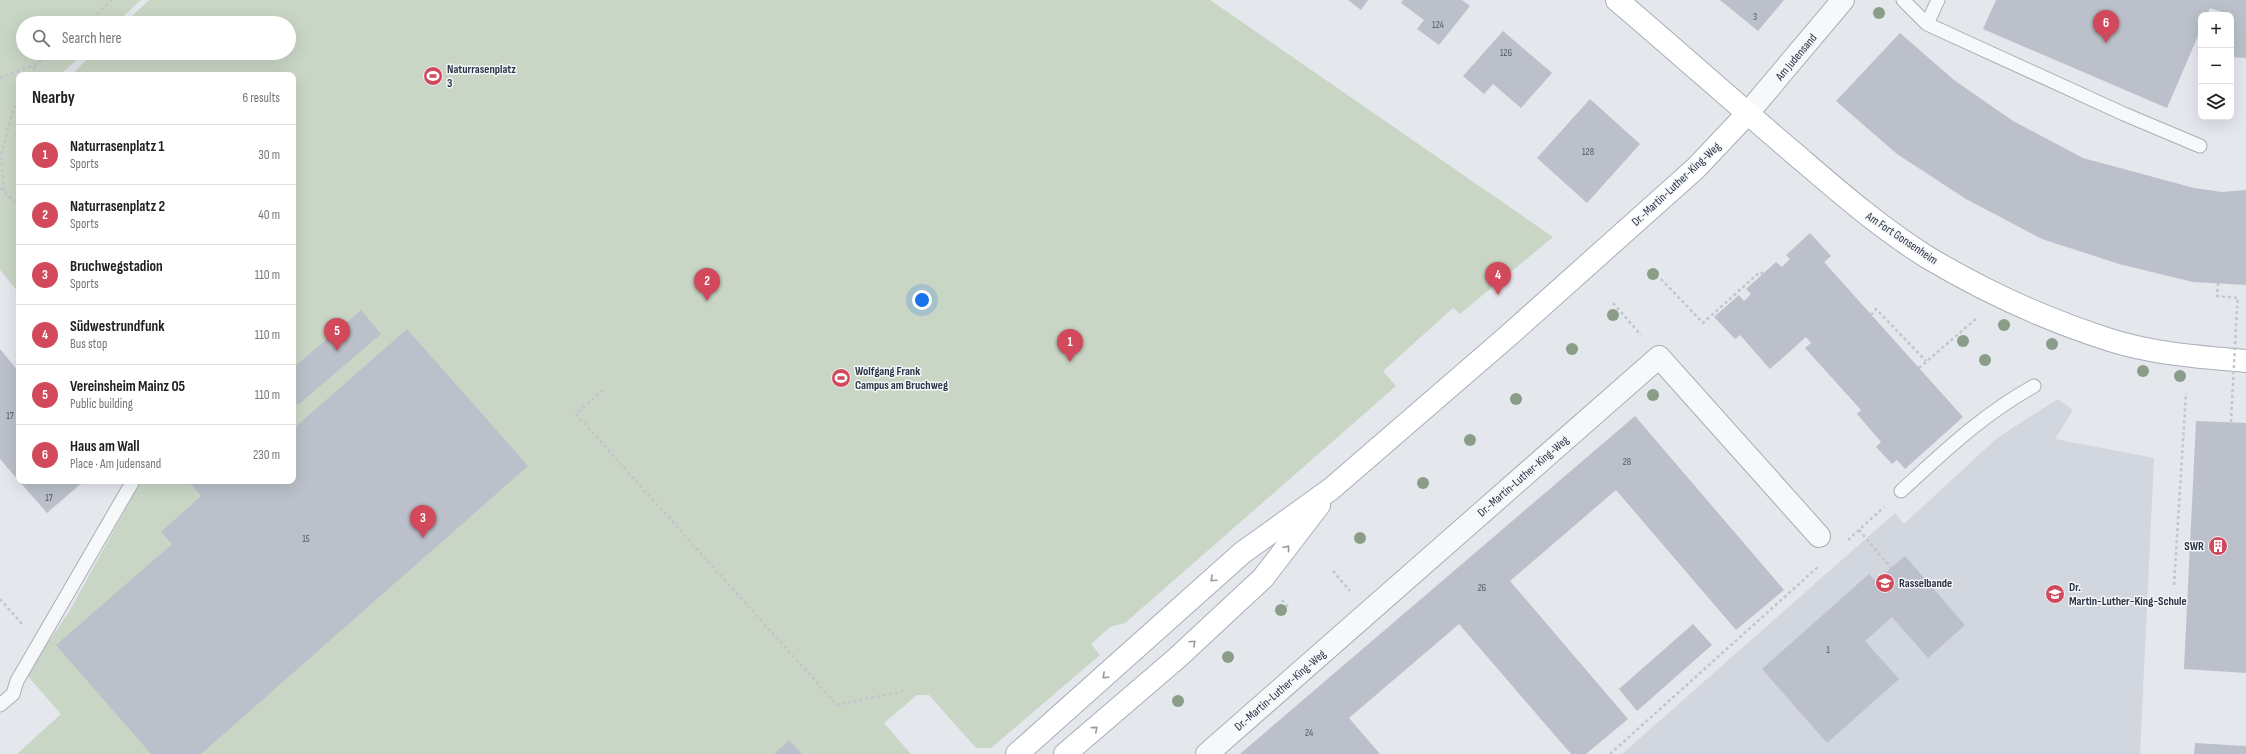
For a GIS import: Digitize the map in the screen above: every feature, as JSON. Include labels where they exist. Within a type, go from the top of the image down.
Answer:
[{"type":"street","name":"Am Fort Gonsenheim","points":[[1617,0],[1747,114],[1874,220],[1927,256],[2003,297],[2039,314],[2111,340],[2188,356],[2246,360]]},
{"type":"street","name":"Am Judensand","points":[[1747,114],[1843,0]]},
{"type":"street","name":"Dr.-Martin-Luther-King-Weg","points":[[1017,754],[1242,553],[1331,489],[1508,336],[1696,168],[1747,114]]},
{"type":"street","name":"Dr.-Martin-Luther-King-Weg","points":[[1207,754],[1660,357]]},
{"type":"street","points":[[1660,357],[1819,536]]},
{"type":"street","name":"Dr.-Martin-Luther-King-Weg","points":[[1065,754],[1177,658],[1263,578],[1331,489]]},
{"type":"lane","points":[[1903,0],[1927,24],[2116,111],[2200,146]]},
{"type":"lane","points":[[1927,24],[1938,0]]},
{"type":"lane","points":[[1901,491],[1966,431],[2004,403],[2034,386]]},
{"type":"lane","points":[[0,706],[13,694],[17,681],[131,484]]},
{"type":"path","points":[[96,16],[111,0]]},
{"type":"path","points":[[0,78],[36,64],[42,60]]},
{"type":"path","points":[[32,72],[36,64]]},
{"type":"path","points":[[4,190],[1,156],[12,114],[16,106]]},
{"type":"path","points":[[0,188],[4,190],[16,203]]},
{"type":"path","points":[[1662,280],[1703,323],[1760,272],[1763,274]]},
{"type":"path","points":[[2218,283],[2217,296],[2238,298],[2231,422]]},
{"type":"path","points":[[1919,368],[2003,297]]},
{"type":"path","points":[[1613,303],[1660,357]]},
{"type":"path","points":[[1871,314],[1876,309],[1926,361]]},
{"type":"path","points":[[603,390],[576,414],[837,705],[904,691]]},
{"type":"path","points":[[2174,585],[2186,393]]},
{"type":"path","points":[[1844,543],[1901,491]]},
{"type":"path","points":[[1859,530],[1891,568]]},
{"type":"path","points":[[1610,754],[1822,562]]},
{"type":"path","points":[[0,599],[39,643]]},
{"type":"shaded area","points":[[2058,399],[2073,410],[2055,439],[2154,458],[2140,754],[1622,754],[1895,513],[1904,524],[1997,438]]},
{"type":"green space","points":[[0,0],[141,0],[124,16],[16,16],[16,60],[76,60],[63,72],[16,72],[16,289],[0,270]]},
{"type":"green space","name":"Wolfgang Frank Campus am Bruchweg","points":[[149,0],[1210,0],[1553,237],[1460,314],[1453,308],[1383,371],[1396,386],[1125,623],[1110,627],[1091,644],[1100,655],[991,748],[976,748],[929,695],[917,695],[884,723],[911,754],[17,754],[61,714],[26,674],[69,612],[139,484],[296,484],[296,72],[74,72],[87,60],[296,60],[296,16],[132,16]]},
{"type":"building","points":[[1348,0],[1368,0],[1361,10]]},
{"type":"building","points":[[1403,0],[1462,0],[1470,6],[1439,45],[1417,29],[1424,20],[1401,3]]},
{"type":"building","points":[[1720,0],[1784,0],[1758,31]]},
{"type":"building","points":[[1996,0],[2246,0],[2246,58],[2234,57],[2234,12],[2222,12],[2210,8],[2208,12],[2198,12],[2198,36],[2167,108],[1983,29]]},
{"type":"building","points":[[1503,31],[1552,73],[1521,108],[1493,84],[1484,94],[1463,76]]},
{"type":"building","points":[[1900,33],[1954,80],[2013,121],[2083,158],[2194,188],[2222,192],[2246,190],[2246,285],[2193,282],[2119,264],[2042,239],[1966,199],[1897,154],[1836,101]]},
{"type":"building","points":[[1590,99],[1640,144],[1587,203],[1537,158]]},
{"type":"building","points":[[1810,233],[1831,256],[1824,262],[1963,417],[1905,469],[1897,460],[1892,464],[1876,447],[1881,442],[1857,414],[1861,410],[1805,348],[1811,343],[1806,337],[1770,369],[1740,335],[1735,339],[1714,317],[1739,295],[1744,301],[1751,294],[1746,289],[1776,262],[1782,267],[1790,259],[1786,255]]},
{"type":"building","points":[[361,310],[381,334],[298,405],[296,402],[296,365]]},
{"type":"building","points":[[407,329],[528,466],[201,754],[151,754],[56,645],[172,544],[161,532],[201,496],[191,484],[296,484],[296,426]]},
{"type":"building","points":[[0,349],[16,368],[16,478],[0,459]]},
{"type":"building","points":[[1635,416],[1784,590],[1736,630],[1616,490],[1510,581],[1628,719],[1586,754],[1571,754],[1459,624],[1349,718],[1380,754],[1240,754]]},
{"type":"building","name":"SWR","points":[[2196,421],[2246,423],[2246,673],[2184,669]]},
{"type":"building","points":[[22,484],[81,484],[47,513]]},
{"type":"building","points":[[1905,556],[1965,625],[1928,658],[1892,617],[1865,641],[1899,679],[1827,743],[1762,669],[1869,574],[1876,581]]},
{"type":"building","points":[[1693,624],[1712,645],[1637,711],[1619,689]]},
{"type":"building","points":[[789,740],[802,754],[774,754]]},
{"type":"building","points":[[2195,743],[2246,746],[2246,754],[2194,754]]},
{"type":"place","name":"Haus am Wall","points":[[2106,43]]},
{"type":"place","name":"Naturrasenplatz 3","points":[[433,76]]},
{"type":"place","name":"Südwestrundfunk","points":[[1498,295]]},
{"type":"place","name":"Naturrasenplatz 2","points":[[707,301]]},
{"type":"place","name":"Vereinsheim Mainz 05","points":[[337,351]]},
{"type":"place","name":"Naturrasenplatz 1","points":[[1070,362]]},
{"type":"place","name":"Wolfgang Frank Campus am Bruchweg","points":[[841,378]]},
{"type":"place","name":"Bruchwegstadion","points":[[423,538]]},
{"type":"place","name":"SWR","points":[[2218,546]]},
{"type":"place","name":"Rasselbande","points":[[1885,583]]},
{"type":"place","name":"Dr. Martin-Luther-King-Schule","points":[[2055,594]]}]
